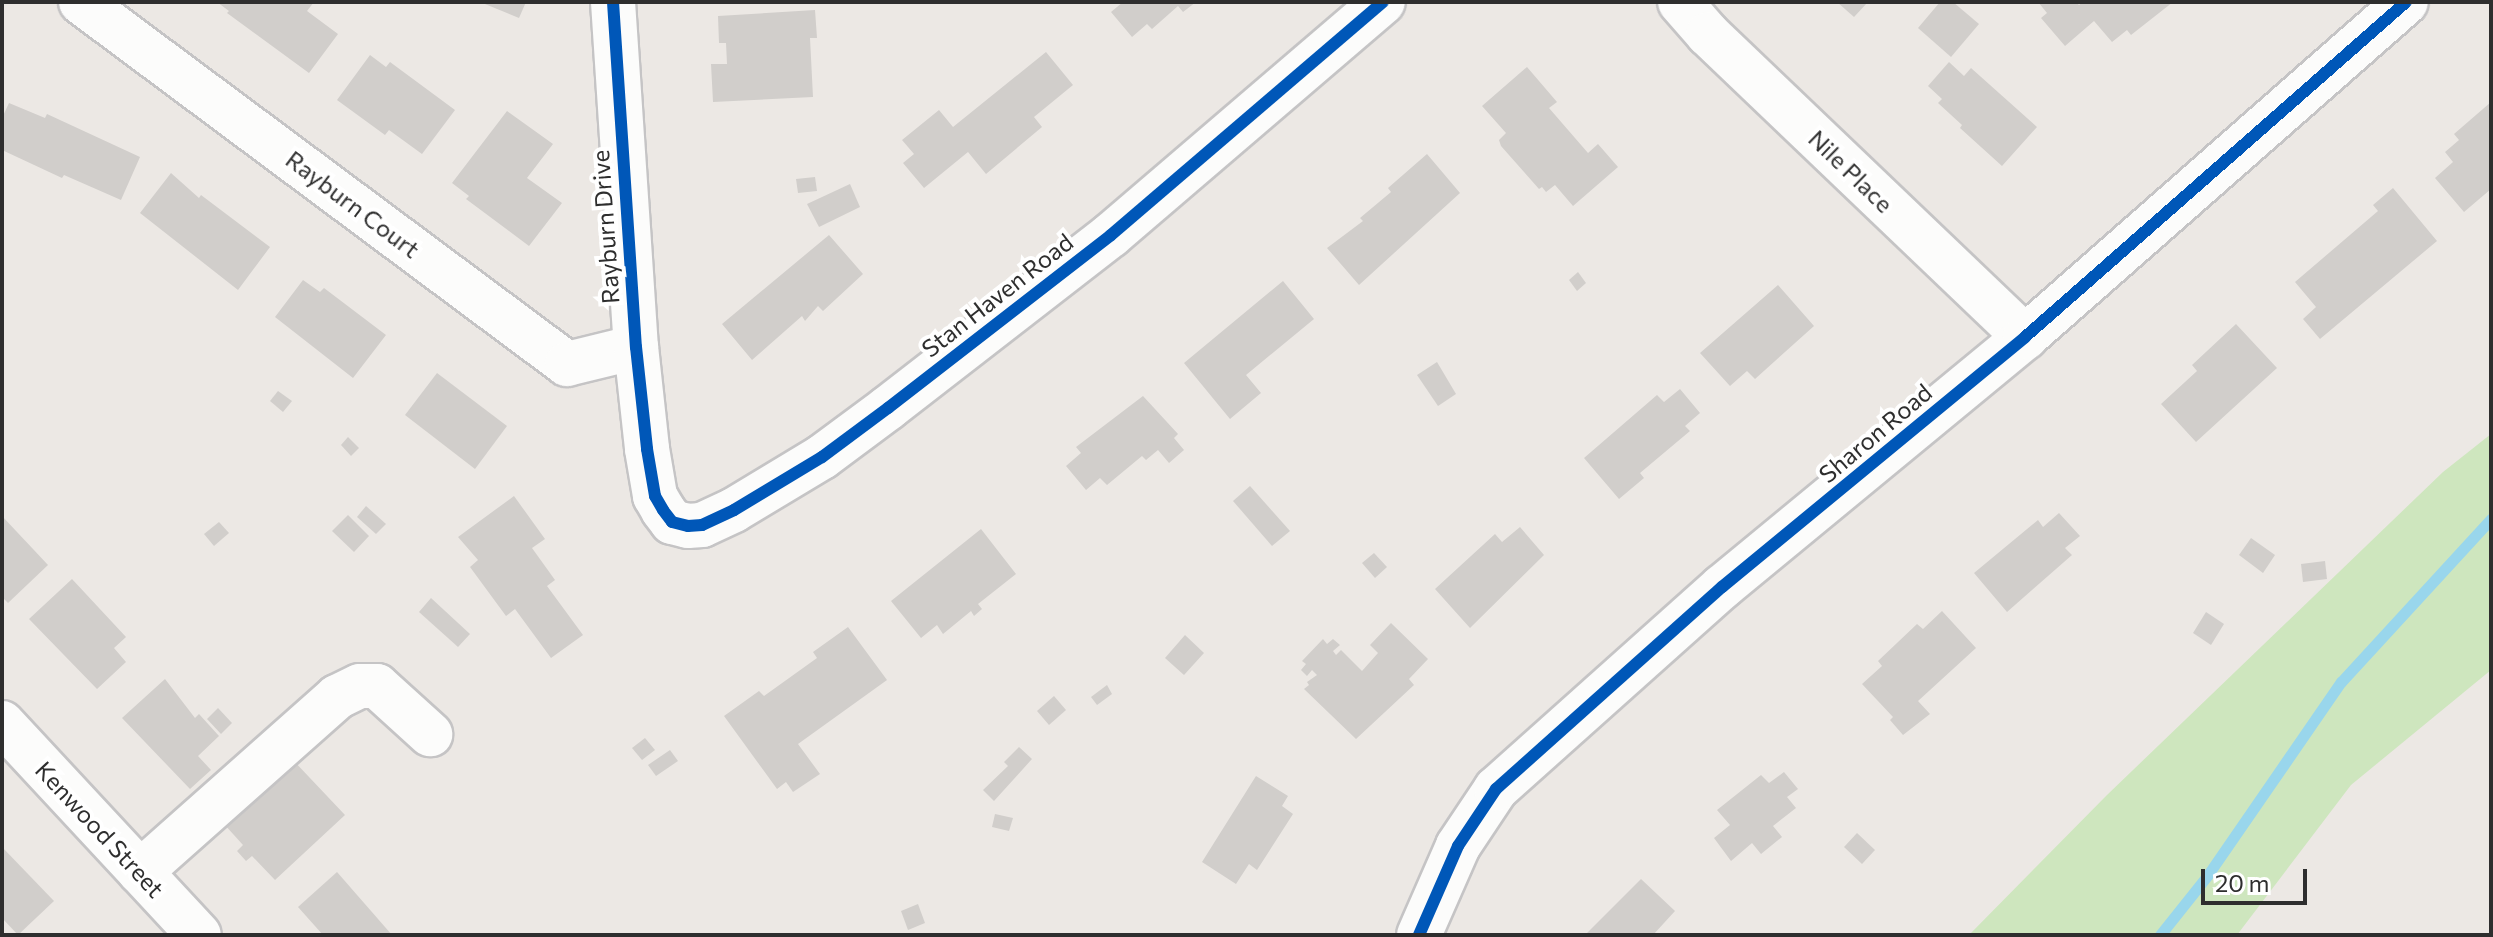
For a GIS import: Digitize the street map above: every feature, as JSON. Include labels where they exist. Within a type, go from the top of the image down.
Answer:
[{"type":"street","name":"Rayburn Court","points":[[81,2],[567,364],[636,347]]},
{"type":"street","name":"Rayburn Drive","points":[[613,2],[636,347],[647,449]]},
{"type":"street","name":"Stan Haven Road","points":[[647,449],[655,496],[672,522],[702,525],[747,503],[822,457],[1098,245],[1383,2]]},
{"type":"street","name":"Nile Place","points":[[1680,2],[1708,34],[2025,337]]},
{"type":"street","name":"Sharon Road","points":[[1419,935],[1458,846],[1496,789],[1715,594],[2025,337],[2406,2]]},
{"type":"street","points":[[140,872],[337,697],[360,686],[377,686],[430,734]]},
{"type":"street","name":"Kenwood Street","points":[[2,723],[199,935]]},
{"type":"green space","points":[[2491,434],[2491,670],[2351,785],[2237,935],[1969,935],[2107,795],[2443,472]]},
{"type":"building","points":[[217,2],[314,2],[307,11],[338,34],[309,73],[227,13],[229,11]]},
{"type":"building","points":[[480,2],[526,2],[519,18]]},
{"type":"building","points":[[1123,2],[1196,2],[1183,12],[1178,6],[1152,29],[1147,24],[1132,37],[1111,12]]},
{"type":"building","points":[[1837,2],[1868,2],[1854,17]]},
{"type":"building","points":[[1940,2],[1953,2],[1979,24],[1951,57],[1918,28]]},
{"type":"building","points":[[2038,2],[2076,2],[2079,5],[2083,2],[2173,2],[2131,35],[2127,30],[2112,42],[2094,21],[2065,46],[2041,18],[2047,13]]},
{"type":"building","points":[[815,10],[817,38],[810,38],[813,97],[713,102],[711,64],[727,64],[726,43],[719,43],[718,16]]},
{"type":"building","points":[[1046,52],[1073,85],[1034,117],[1042,127],[986,174],[968,152],[924,188],[903,163],[914,154],[902,140],[939,110],[953,127]]},
{"type":"building","points":[[370,55],[386,67],[390,62],[455,110],[422,154],[389,130],[385,135],[337,100]]},
{"type":"building","points":[[1949,62],[1964,76],[1971,68],[2037,127],[2002,166],[1960,128],[1962,125],[1938,103],[1942,99],[1928,86]]},
{"type":"building","points":[[1527,67],[1557,102],[1549,108],[1588,153],[1598,144],[1618,167],[1573,206],[1555,185],[1546,192],[1542,187],[1539,189],[1501,146],[1499,140],[1506,133],[1482,106]]},
{"type":"building","points":[[2491,102],[2491,189],[2464,212],[2435,178],[2453,162],[2445,152],[2459,140],[2454,134]]},
{"type":"building","points":[[9,103],[45,118],[47,114],[140,157],[121,200],[64,175],[62,178],[2,150],[2,118]]},
{"type":"building","points":[[507,111],[553,144],[527,178],[562,203],[529,246],[466,199],[469,196],[452,183]]},
{"type":"building","points":[[1427,154],[1460,193],[1359,285],[1327,248],[1363,221],[1360,218],[1391,192],[1388,188]]},
{"type":"building","points":[[171,173],[199,198],[201,195],[270,247],[238,290],[140,213]]},
{"type":"building","points":[[815,177],[817,191],[798,193],[796,179]]},
{"type":"building","points":[[850,184],[860,207],[819,227],[807,204]]},
{"type":"building","points":[[2393,188],[2437,241],[2320,339],[2303,319],[2316,307],[2295,282],[2378,211],[2373,205]]},
{"type":"building","points":[[829,235],[863,274],[823,311],[818,306],[805,321],[802,316],[752,360],[722,324]]},
{"type":"building","points":[[1578,272],[1586,283],[1577,291],[1569,280]]},
{"type":"building","points":[[303,280],[320,292],[324,288],[386,335],[353,378],[275,317]]},
{"type":"building","points":[[1283,281],[1314,319],[1246,375],[1261,393],[1230,419],[1184,363]]},
{"type":"building","points":[[1778,285],[1814,326],[1755,379],[1747,371],[1730,386],[1700,353]]},
{"type":"building","points":[[2236,324],[2277,368],[2196,442],[2161,404],[2197,371],[2192,365]]},
{"type":"building","points":[[1437,362],[1456,394],[1438,406],[1417,375]]},
{"type":"building","points":[[437,373],[507,426],[475,469],[405,415]]},
{"type":"building","points":[[1680,389],[1700,413],[1685,426],[1690,431],[1640,473],[1644,478],[1619,499],[1584,458],[1657,395],[1664,402]]},
{"type":"building","points":[[278,391],[292,401],[283,412],[270,401]]},
{"type":"building","points":[[1143,396],[1178,434],[1174,438],[1184,450],[1169,463],[1158,450],[1146,460],[1142,456],[1107,485],[1100,478],[1086,490],[1066,466],[1081,453],[1076,447]]},
{"type":"building","points":[[348,437],[359,448],[351,456],[341,445]]},
{"type":"building","points":[[1250,486],[1290,531],[1272,546],[1233,501]]},
{"type":"building","points":[[514,496],[545,539],[532,548],[555,580],[547,586],[583,635],[551,658],[515,609],[506,616],[470,567],[478,560],[458,537]]},
{"type":"building","points":[[366,506],[386,524],[376,534],[357,517]]},
{"type":"building","points":[[2059,513],[2080,536],[2065,548],[2072,555],[2007,612],[1974,573],[2038,520],[2043,527]]},
{"type":"building","points":[[348,515],[369,536],[354,552],[332,531]]},
{"type":"building","points":[[2,516],[48,565],[8,603],[2,597]]},
{"type":"building","points":[[219,522],[229,533],[214,546],[204,534]]},
{"type":"building","points":[[1520,527],[1544,555],[1470,628],[1435,589],[1495,534],[1502,542]]},
{"type":"building","points":[[981,529],[1016,574],[978,604],[982,609],[974,616],[971,611],[943,634],[937,625],[921,638],[891,601]]},
{"type":"building","points":[[2251,538],[2275,555],[2263,573],[2239,555]]},
{"type":"building","points":[[1374,553],[1387,567],[1375,578],[1362,563]]},
{"type":"building","points":[[2325,561],[2327,579],[2303,582],[2301,564]]},
{"type":"building","points":[[72,579],[126,637],[114,648],[126,662],[97,689],[29,619]]},
{"type":"building","points":[[431,598],[470,634],[458,647],[419,612]]},
{"type":"building","points":[[1942,611],[1976,648],[1918,701],[1930,714],[1903,735],[1890,720],[1893,717],[1862,684],[1882,666],[1878,661],[1917,624],[1923,629]]},
{"type":"building","points":[[2206,612],[2224,624],[2211,645],[2193,633]]},
{"type":"building","points":[[1391,623],[1428,659],[1409,679],[1414,685],[1356,739],[1304,689],[1309,685],[1307,682],[1317,675],[1312,670],[1307,676],[1301,670],[1306,664],[1302,661],[1323,639],[1327,644],[1333,639],[1340,645],[1333,651],[1336,655],[1341,650],[1362,671],[1378,653],[1370,645]]},
{"type":"building","points":[[848,627],[887,680],[798,744],[820,774],[793,792],[786,782],[777,789],[724,716],[759,691],[764,696],[817,658],[813,652]]},
{"type":"building","points":[[1185,635],[1204,653],[1184,675],[1165,658]]},
{"type":"building","points":[[165,679],[195,718],[199,714],[219,736],[198,756],[211,770],[190,789],[122,718]]},
{"type":"building","points":[[1107,685],[1112,694],[1097,705],[1091,697]]},
{"type":"building","points":[[1054,696],[1066,710],[1049,725],[1037,711]]},
{"type":"building","points":[[218,708],[232,723],[221,734],[207,719]]},
{"type":"building","points":[[645,738],[655,750],[642,760],[632,748]]},
{"type":"building","points":[[1019,747],[1032,759],[994,801],[983,790],[1008,766],[1004,762]]},
{"type":"building","points":[[670,750],[678,761],[656,776],[648,765]]},
{"type":"building","points":[[292,759],[345,815],[275,880],[252,856],[246,861],[237,851],[243,845],[214,813]]},
{"type":"building","points":[[1784,772],[1798,789],[1787,797],[1796,808],[1773,826],[1782,837],[1761,854],[1752,843],[1731,861],[1714,838],[1730,825],[1717,810],[1761,775],[1769,783]]},
{"type":"building","points":[[1256,776],[1288,796],[1282,806],[1293,814],[1257,870],[1249,864],[1236,884],[1202,862]]},
{"type":"building","points":[[995,814],[1013,818],[1009,831],[992,827]]},
{"type":"building","points":[[1857,833],[1875,850],[1862,864],[1844,847]]},
{"type":"building","points":[[2,847],[54,901],[18,935],[2,918]]},
{"type":"building","points":[[337,872],[392,935],[323,935],[298,907]]},
{"type":"building","points":[[1641,879],[1675,911],[1653,935],[1585,935]]},
{"type":"building","points":[[918,904],[925,923],[908,930],[901,911]]},
{"type":"waterway","points":[[2160,935],[2207,876],[2341,682],[2491,519]]},
{"type":"cycle path","points":[[613,2],[636,347],[647,449],[655,496],[672,522],[688,526],[702,525],[734,510],[822,457],[888,408],[1111,235],[1383,2]]},
{"type":"cycle path","points":[[1419,935],[1458,846],[1496,789],[1722,587],[2025,337],[2406,2]]}]
